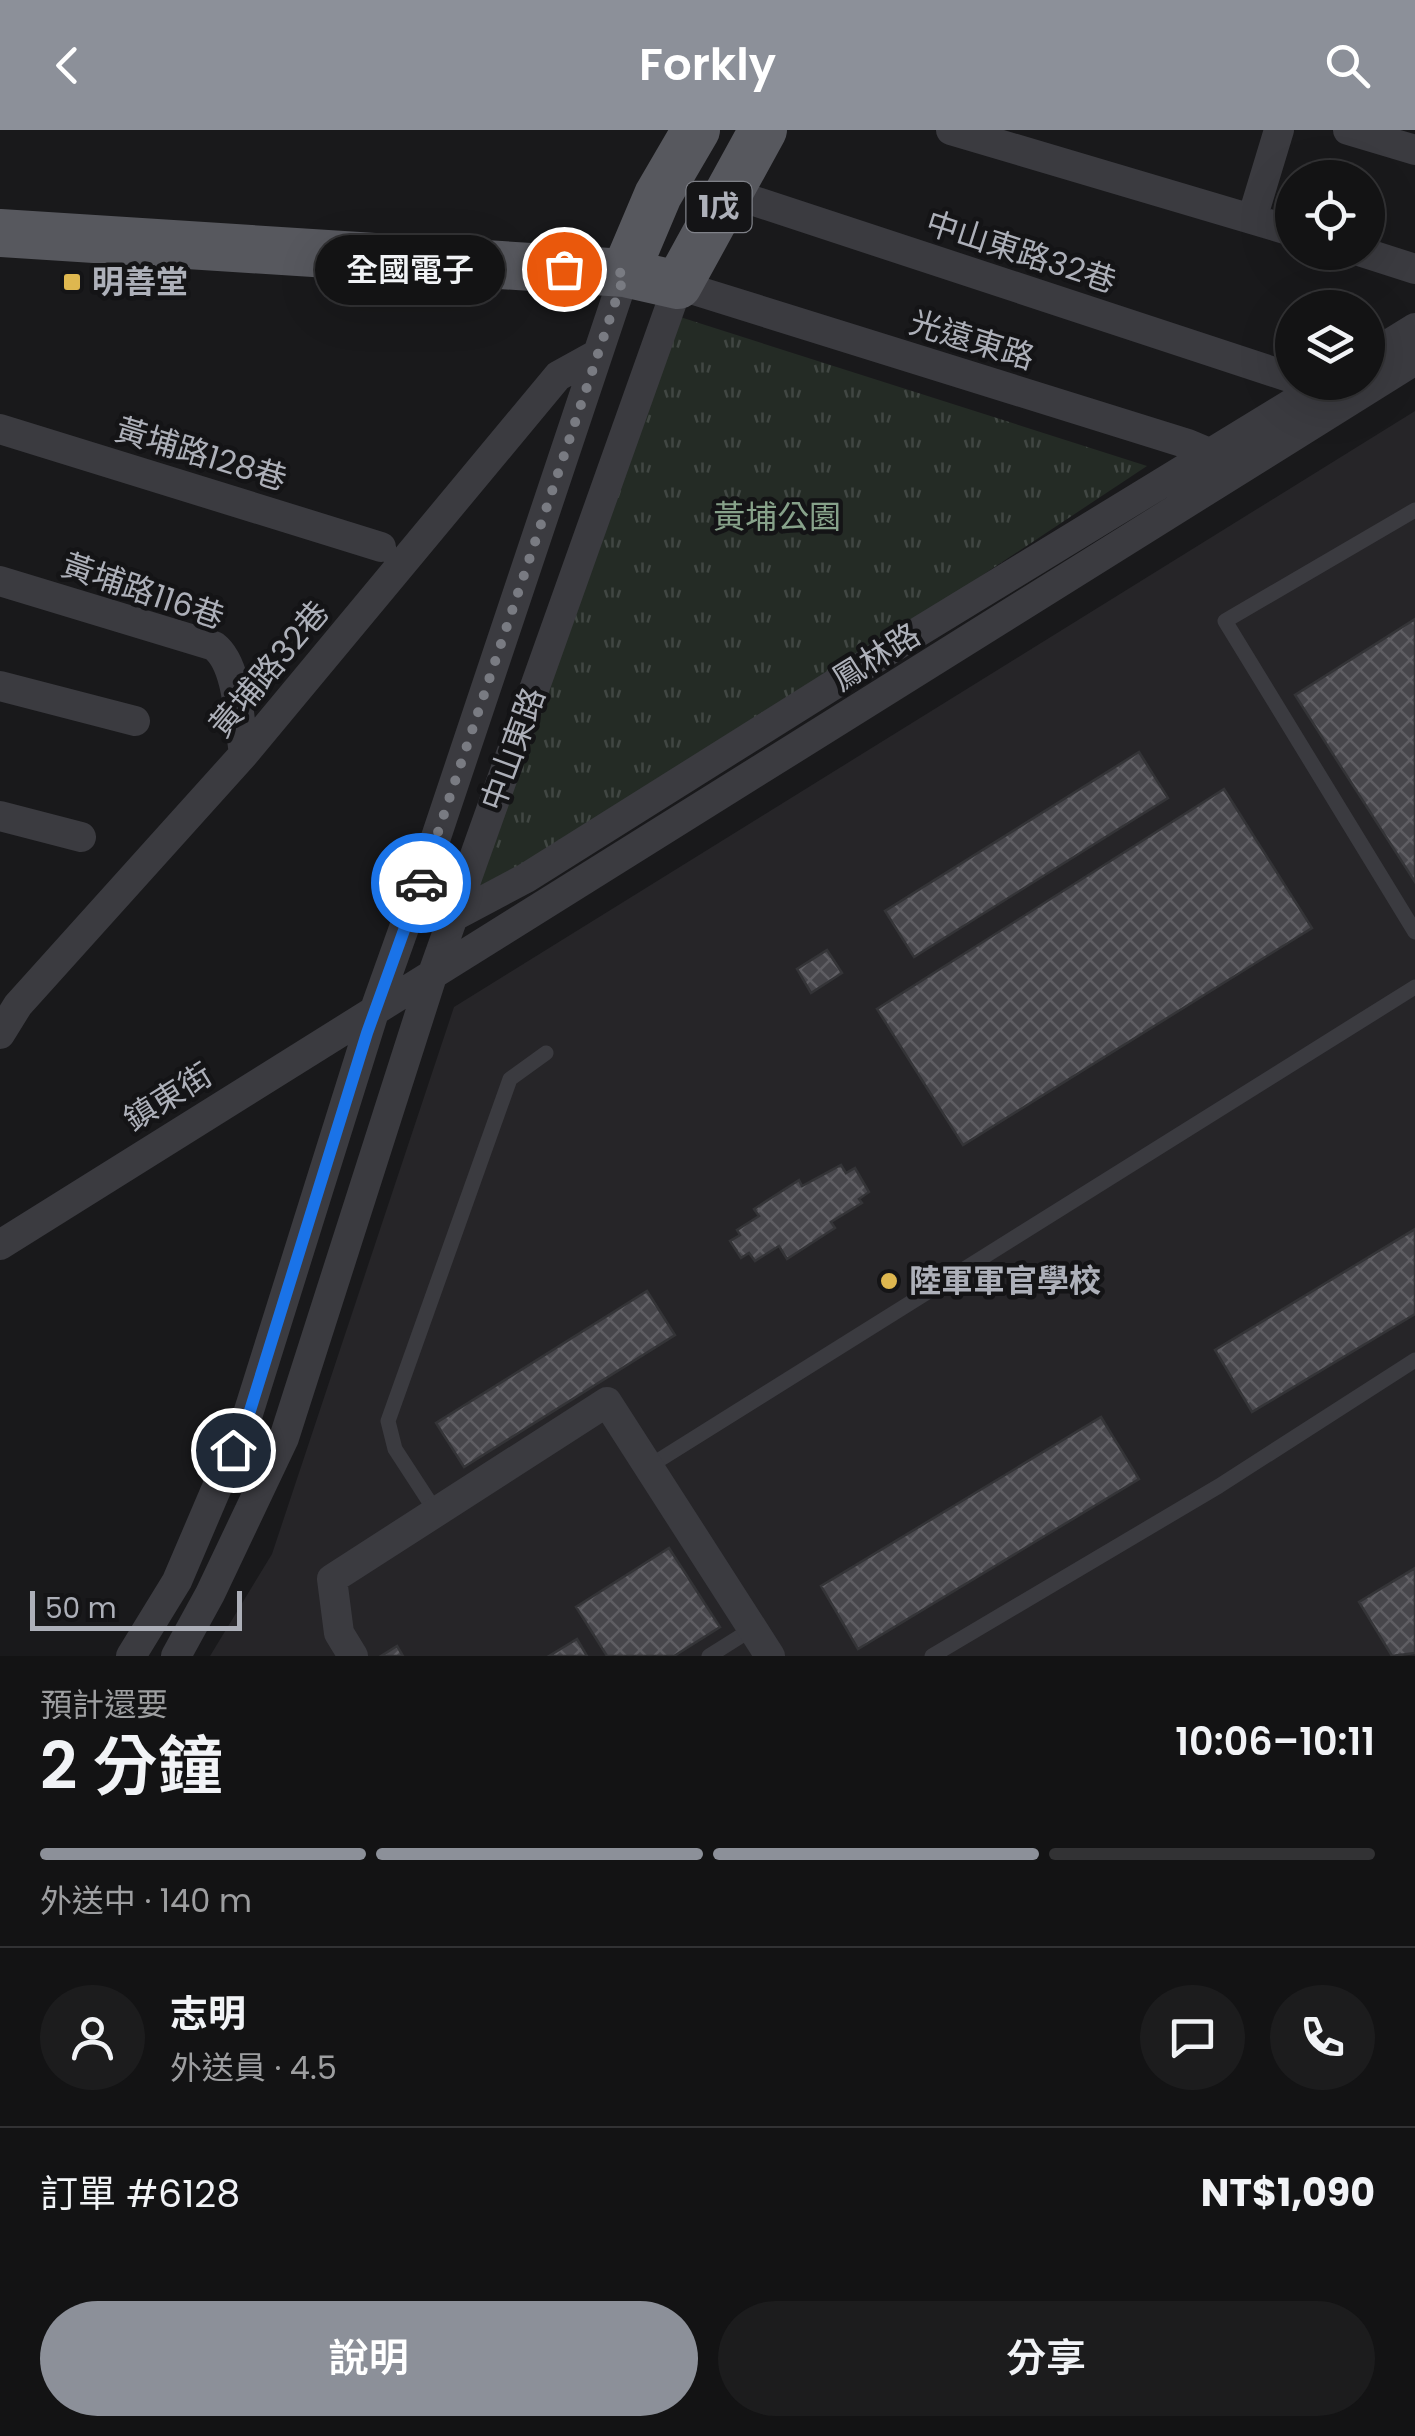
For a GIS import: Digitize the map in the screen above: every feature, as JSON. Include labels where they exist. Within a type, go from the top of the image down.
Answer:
[{"type":"main road","name":"中山東路","points":[[625,273],[658,195],[696,130]]},
{"type":"main road","name":"中山東路","points":[[678,284],[763,130]]},
{"type":"main road","points":[[0,233],[625,273],[678,284]]},
{"type":"street","points":[[1252,219],[1279,130]]},
{"type":"street","points":[[1348,130],[1415,150]]},
{"type":"street","points":[[969,133],[1275,226]]},
{"type":"street","name":"中山東路32巷","points":[[727,192],[1275,370]]},
{"type":"street","points":[[1385,259],[1415,269]]},
{"type":"street","name":"中山東路","points":[[131,1656],[177,1581],[248,1417],[374,1012],[625,273]]},
{"type":"street","name":"中山東路","points":[[176,1656],[284,1438],[452,917],[678,284]]},
{"type":"street","name":"光遠東路","points":[[678,284],[1212,452],[1244,468]]},
{"type":"street","points":[[1385,347],[1415,328]]},
{"type":"street","name":"黃埔路32巷","points":[[0,1034],[9,1010],[244,754],[558,376],[596,355]]},
{"type":"street","name":"鳳林路","points":[[374,1012],[1415,360]]},
{"type":"street","name":"鳳林路","points":[[398,950],[526,878],[1212,452],[1286,400]]},
{"type":"street","name":"黃埔路128巷","points":[[0,429],[381,547]]},
{"type":"street","name":"黃埔路116巷","points":[[0,581],[214,646],[224,654],[231,669],[244,754]]},
{"type":"street","points":[[0,686],[135,721]]},
{"type":"street","points":[[0,816],[81,837]]},
{"type":"street","name":"鎮東街","points":[[0,1245],[374,1012]]},
{"type":"street","points":[[353,1656],[339,1633],[332,1579],[606,1402],[770,1656]]},
{"type":"lane","points":[[1415,510],[1226,621],[1415,932]]},
{"type":"lane","points":[[648,1466],[1415,987]]},
{"type":"lane","points":[[436,1512],[395,1448],[388,1421],[510,1079],[546,1054]]},
{"type":"lane","points":[[932,1656],[1219,1486],[1415,1360]]},
{"type":"lane","points":[[709,1656],[752,1629]]},
{"type":"shaded area","name":"陸軍軍官學校","points":[[1415,411],[1415,1656],[210,1656],[272,1554],[454,1007]]},
{"type":"green space","name":"黃埔公園","points":[[677,316],[1147,466],[526,878],[453,917]]},
{"type":"building","points":[[1415,619],[1415,882],[1295,695]]},
{"type":"building","points":[[1139,752],[1168,798],[914,957],[885,911]]},
{"type":"building","points":[[1224,789],[1312,928],[963,1145],[877,1009]]},
{"type":"building","points":[[827,950],[842,973],[811,993],[797,969]]},
{"type":"building","points":[[841,1165],[846,1173],[855,1168],[869,1192],[859,1199],[862,1203],[831,1222],[835,1228],[787,1259],[779,1246],[755,1261],[749,1253],[741,1258],[730,1241],[740,1235],[737,1230],[759,1216],[754,1209],[799,1180],[802,1186]]},
{"type":"building","points":[[1415,1229],[1415,1314],[1252,1412],[1215,1350]]},
{"type":"building","points":[[647,1291],[675,1335],[464,1467],[436,1423]]},
{"type":"building","points":[[1101,1417],[1139,1479],[858,1649],[821,1586]]},
{"type":"building","points":[[669,1548],[720,1627],[674,1656],[607,1656],[576,1607]]},
{"type":"building","points":[[1415,1568],[1415,1653],[1392,1656],[1359,1602]]},
{"type":"building","points":[[577,1639],[587,1656],[549,1656]]},
{"type":"building","points":[[397,1646],[403,1656],[381,1656]]},
{"type":"way so far","points":[[421,883],[625,273],[564,269]]},
{"type":"place","name":"全國電子","points":[[564,269]]},
{"type":"place","name":"明善堂","points":[[72,282]]},
{"type":"place","name":"陸軍軍官學校","points":[[889,1281]]},
{"type":"route","points":[[233,1450],[248,1417],[374,1012],[421,883]]}]
